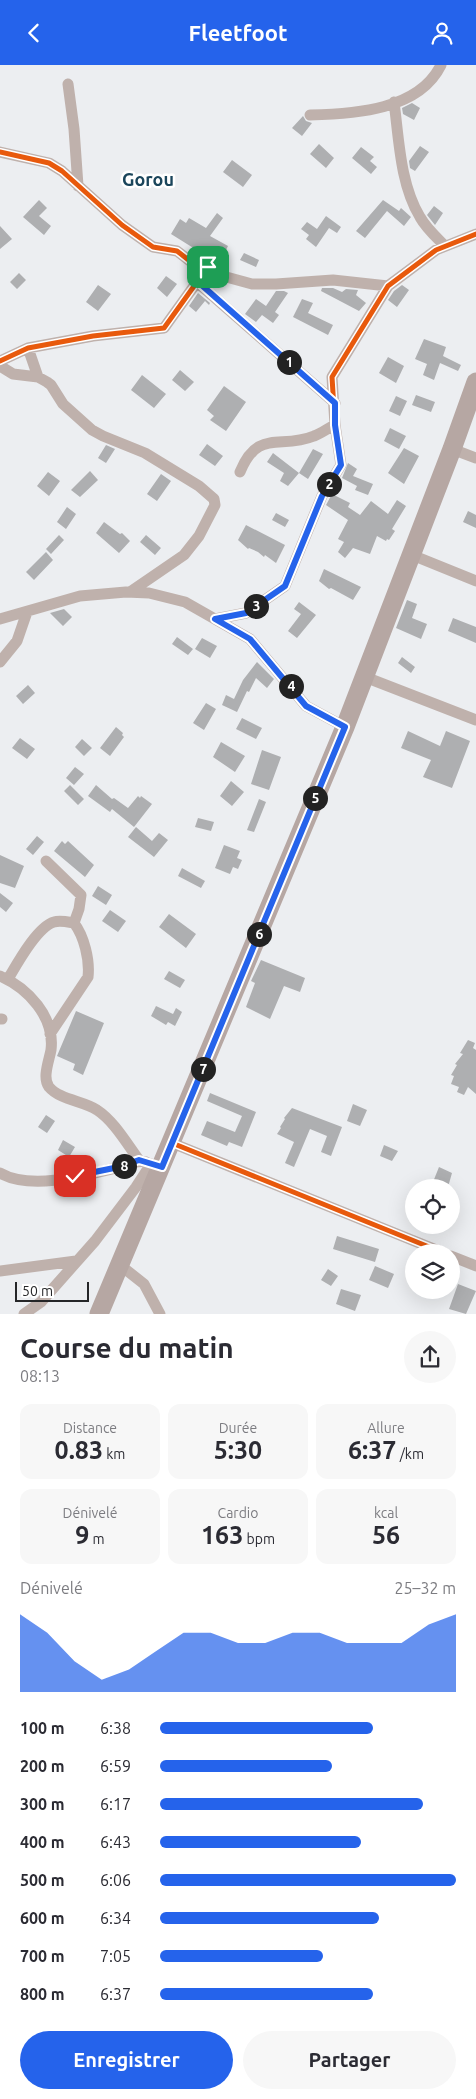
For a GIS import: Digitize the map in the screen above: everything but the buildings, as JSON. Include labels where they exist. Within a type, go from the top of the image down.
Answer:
[{"type":"main road","points":[[99,1314],[120,1265],[157,1166],[172,1143],[345,727],[412,555],[476,382]]},
{"type":"street","points":[[310,115],[346,114],[383,107],[421,91],[437,75],[441,65]]},
{"type":"street","points":[[68,84],[74,129],[78,186]]},
{"type":"street","points":[[394,102],[401,156],[410,195],[419,217],[446,246]]},
{"type":"street","points":[[0,153],[49,163],[122,225],[153,247],[177,251],[197,268],[208,267],[219,275],[252,284],[333,279],[388,286]]},
{"type":"street","points":[[215,619],[246,613],[285,586],[322,496],[341,465],[335,425],[332,377],[388,286],[436,250],[476,234]]},
{"type":"street","points":[[0,361],[28,348],[93,336],[164,328],[197,281],[197,268]]},
{"type":"street","points":[[197,281],[219,275]]},
{"type":"street","points":[[197,281],[335,403]]},
{"type":"street","points":[[28,348],[38,377]]},
{"type":"street","points":[[0,366],[13,374],[38,377],[52,385],[63,404],[92,430],[102,437],[145,453],[199,486],[214,499],[215,505],[184,555],[130,592]]},
{"type":"street","points":[[240,472],[246,456],[254,448],[264,444],[314,436],[335,425]]},
{"type":"street","points":[[452,449],[476,458]]},
{"type":"street","points":[[412,555],[476,581]]},
{"type":"street","points":[[0,619],[80,596],[130,592],[149,593],[185,602],[250,639],[306,706],[345,727]]},
{"type":"street","points":[[0,662],[17,641],[27,612]]},
{"type":"street","points":[[365,677],[476,720]]},
{"type":"street","points":[[46,861],[81,895],[74,923]]},
{"type":"street","points":[[24,1314],[41,1302],[157,1166],[139,1160],[105,1116],[84,1103],[56,1093],[50,1087],[46,1080],[51,1048],[50,1034],[44,1017],[30,995],[4,978],[49,924],[56,921],[74,923],[80,931],[88,977],[50,1034]]},
{"type":"street","points":[[172,1143],[422,1244]]},
{"type":"street","points":[[0,1173],[17,1181],[47,1181],[119,1167],[139,1160]]},
{"type":"street","points":[[460,1259],[476,1265]]},
{"type":"street","points":[[0,1271],[76,1261]]},
{"type":"street","points":[[120,1265],[144,1284],[160,1314]]},
{"type":"cycle path","points":[[0,152],[49,163],[62,171],[122,225],[153,247],[177,251],[195,265],[197,268],[197,282],[219,275]]},
{"type":"cycle path","points":[[215,619],[246,613],[285,586],[322,496],[341,465],[335,425],[332,377],[388,286],[436,250],[476,234]]},
{"type":"cycle path","points":[[0,361],[28,348],[93,336],[164,328],[197,282],[335,403]]},
{"type":"cycle path","points":[[172,1143],[422,1244]]},
{"type":"district","name":"Gorou","points":[[148,179]]},
{"type":"route","points":[[75,1176],[119,1167],[139,1160],[162,1167],[345,727],[306,706],[250,639],[215,619],[246,613],[285,586],[322,496],[341,465],[335,425],[335,403],[197,281],[197,268],[208,267]]}]
